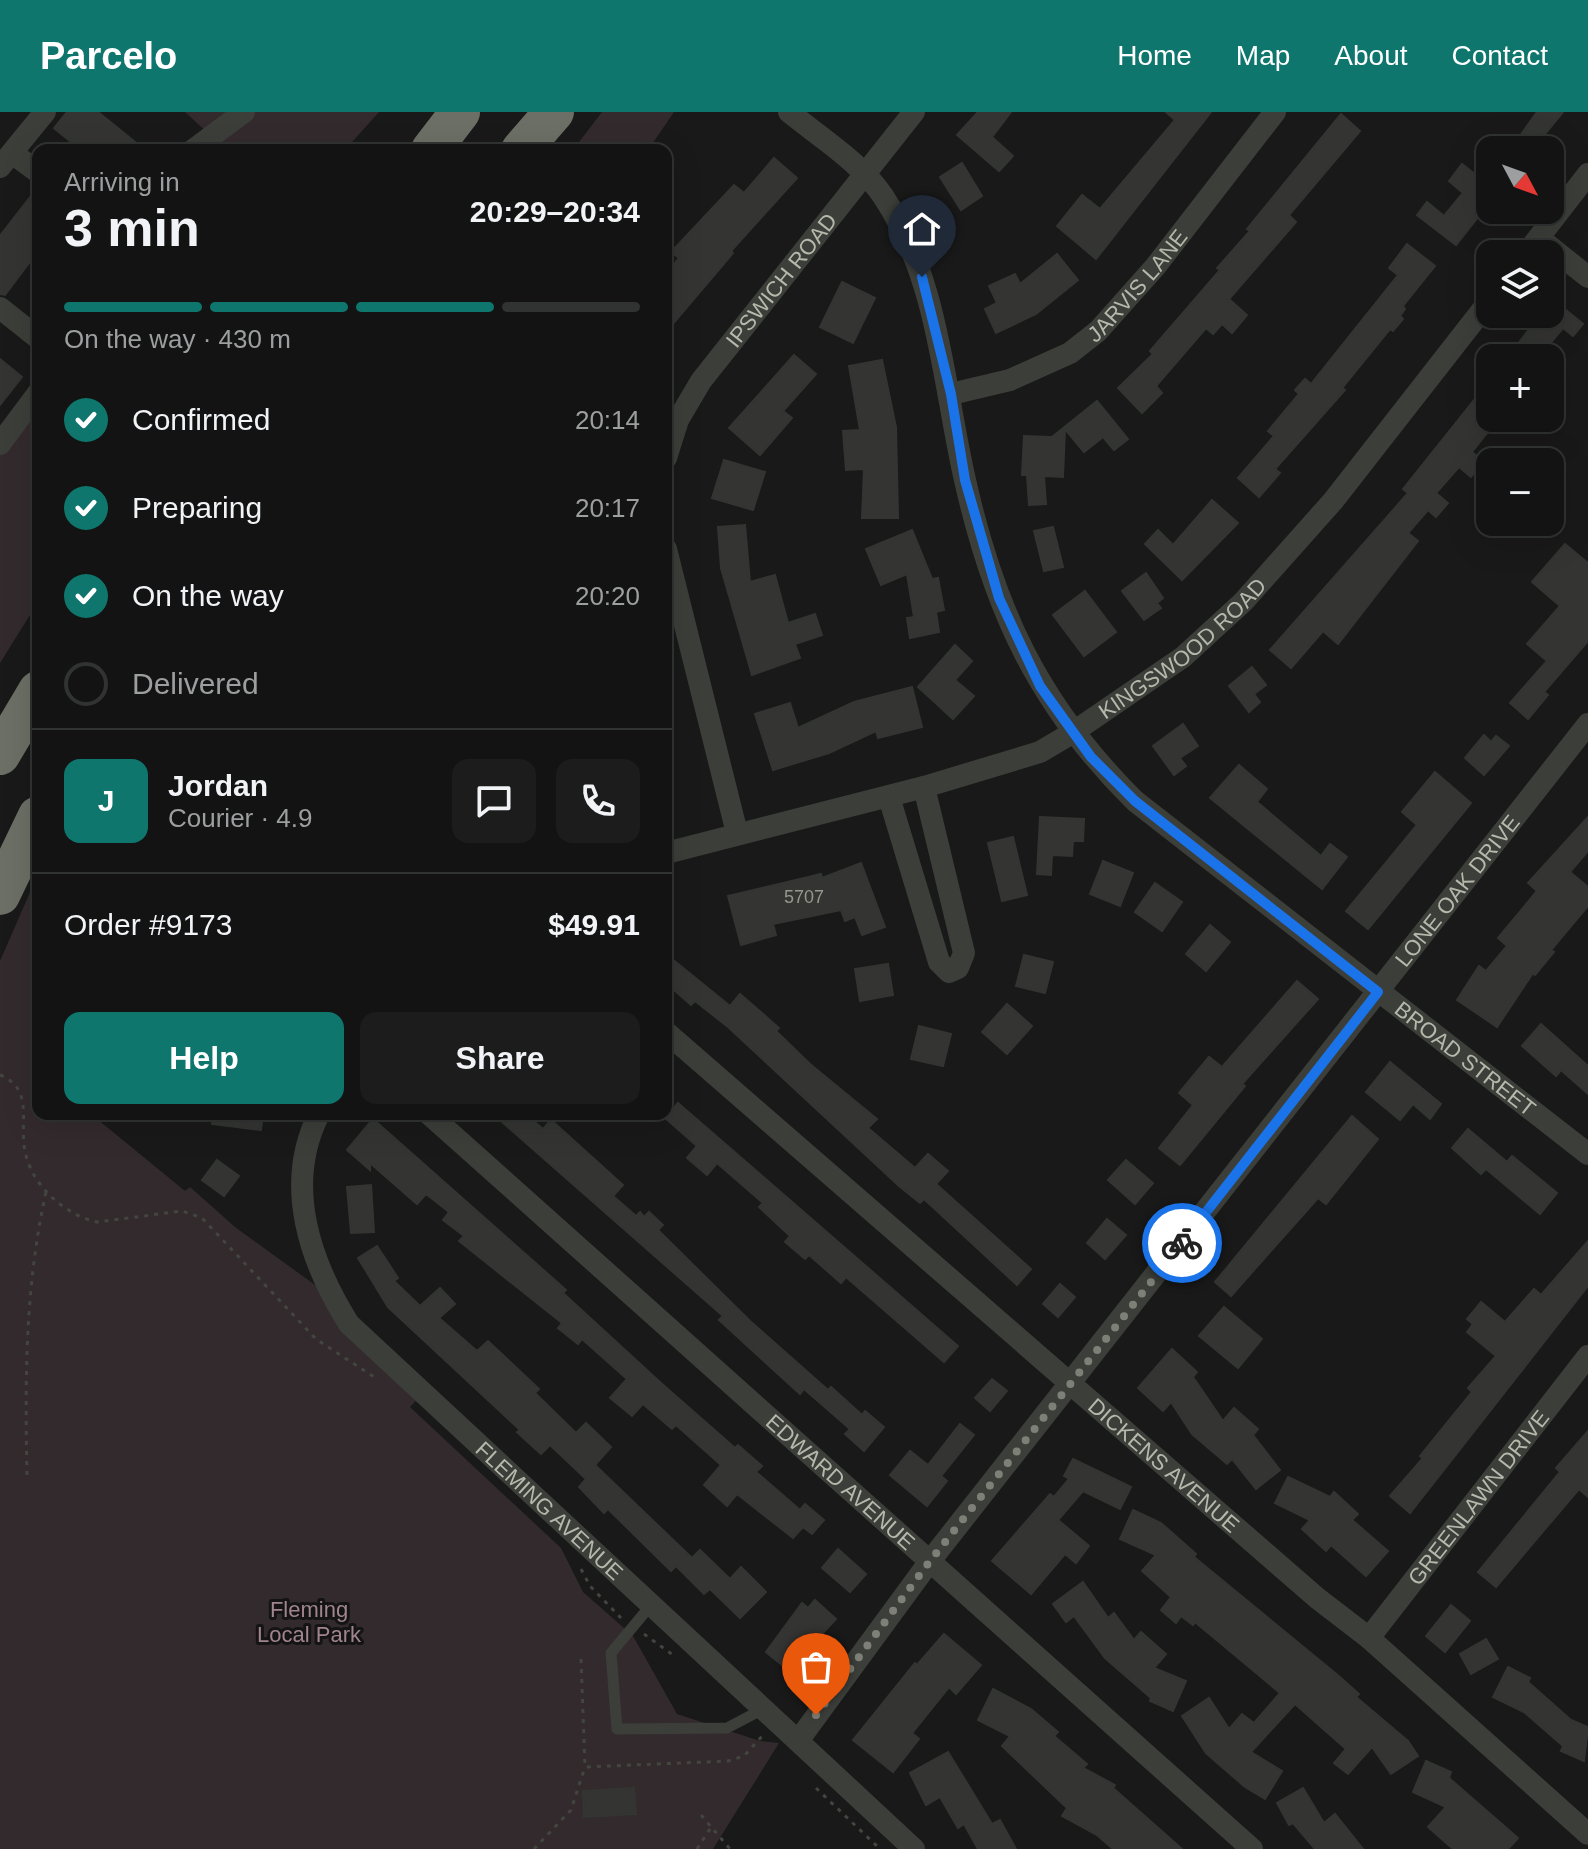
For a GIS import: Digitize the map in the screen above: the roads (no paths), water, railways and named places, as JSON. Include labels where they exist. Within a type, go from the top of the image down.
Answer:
[{"type":"highway","points":[[422,144],[441,112]]},
{"type":"highway","points":[[436,144],[460,112]]},
{"type":"highway","points":[[512,144],[536,112]]},
{"type":"highway","points":[[526,144],[554,112]]},
{"type":"highway","points":[[0,755],[32,701]]},
{"type":"highway","points":[[0,895],[32,828]]},
{"type":"street","points":[[32,170],[6,160],[45,112]]},
{"type":"street","points":[[201,144],[244,112]]},
{"type":"street","name":"BROAD STREET","points":[[789,112],[866,174],[908,240],[922,277],[951,394],[965,480],[999,598],[1040,686],[1072,733],[1135,801],[1588,1154]]},
{"type":"street","name":"IPSWICH ROAD","points":[[672,439],[678,420],[701,381],[914,112]]},
{"type":"street","name":"JARVIS LANE","points":[[951,394],[1010,380],[1070,353],[1098,331],[1155,267],[1275,112]]},
{"type":"street","points":[[1537,240],[1588,174]]},
{"type":"street","points":[[1564,264],[1588,277]]},
{"type":"street","points":[[0,308],[32,333]]},
{"type":"street","name":"KINGSWOOD ROAD","points":[[672,851],[924,787],[1040,752],[1072,733],[1183,657],[1243,602],[1333,501],[1476,318]]},
{"type":"street","points":[[0,444],[32,401]]},
{"type":"street","points":[[672,573],[737,833]]},
{"type":"street","name":"LONE OAK DRIVE","points":[[798,1741],[930,1561],[1588,724]]},
{"type":"street","points":[[889,797],[939,962],[949,972],[958,968],[964,953],[924,787]]},
{"type":"street","name":"DICKENS AVENUE","points":[[672,1037],[1317,1598],[1369,1638],[1588,1834]]},
{"type":"street","name":"FLEMING AVENUE","points":[[317,1120],[302,1175],[306,1235],[333,1298],[349,1324],[651,1605],[754,1713],[798,1741],[914,1849]]},
{"type":"street","name":"EDWARD AVENUE","points":[[436,1120],[1252,1849]]},
{"type":"street","name":"GREENLAWN DRIVE","points":[[1369,1638],[1588,1356]]},
{"type":"lane","points":[[651,1605],[611,1653],[617,1729],[727,1728],[754,1713]]},
{"type":"park label","name":"Fleming Local Park","points":[[309,1622]]}]
